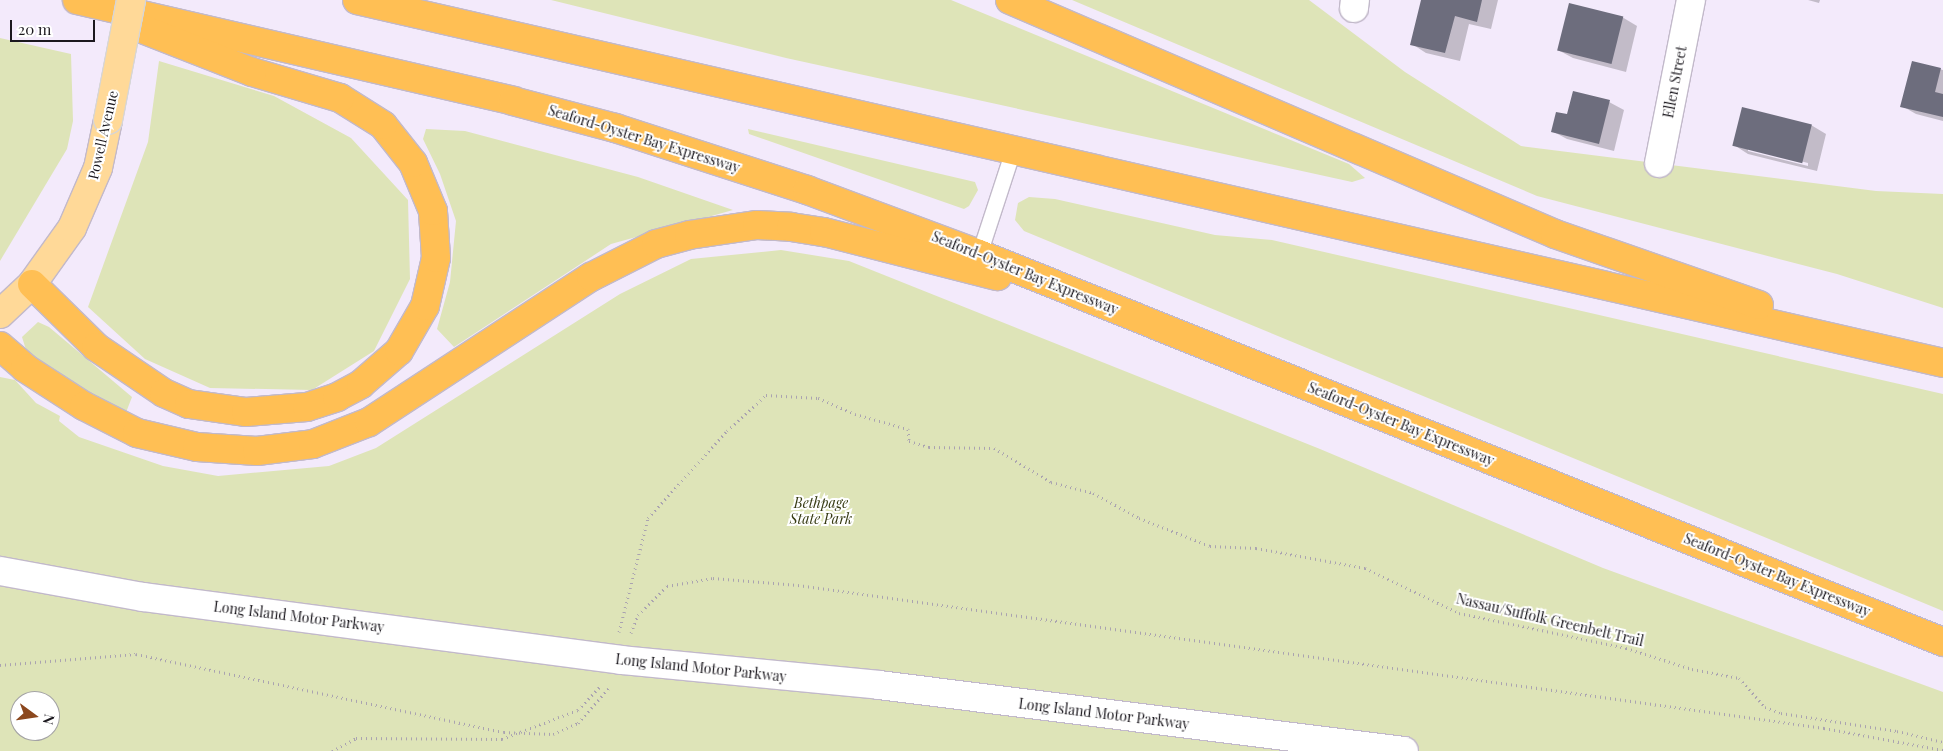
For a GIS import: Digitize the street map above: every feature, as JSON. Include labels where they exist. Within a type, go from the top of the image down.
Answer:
[{"type":"highway","points":[[32,284],[96,347],[164,393],[189,404],[216,410],[277,411],[307,406],[337,397],[381,370],[413,331],[433,281],[436,258],[433,211],[425,186],[399,143],[364,111],[319,90],[252,72],[69,0]]},
{"type":"highway","name":"Seaford-Oyster Bay Expressway","points":[[77,0],[365,65],[615,128],[798,187],[980,254],[1943,642]]},
{"type":"highway","points":[[357,0],[1943,362]]},
{"type":"highway","points":[[1010,0],[1555,234],[1890,350]]},
{"type":"highway","points":[[0,346],[25,368],[84,406],[137,433],[198,447],[257,451],[313,444],[369,422],[591,277],[656,244],[723,228],[756,225],[824,232],[1098,302]]},
{"type":"main road","name":"Powell Avenue","points":[[0,314],[32,284],[72,228],[86,200],[98,168],[131,0]]},
{"type":"street","name":"Ellen Street","points":[[1659,163],[1692,0]]},
{"type":"street","name":"Long Island Motor Parkway","points":[[0,571],[143,597],[614,659],[879,686],[1404,751]]},
{"type":"lane","points":[[980,254],[1012,150]]},
{"type":"path","name":"Nassau/Suffolk Greenbelt Trail","points":[[332,751],[356,738],[502,739],[578,710],[605,681],[614,659],[620,622],[648,518],[727,431],[766,395],[818,398],[855,414],[908,429],[909,441],[929,446],[994,448],[1052,482],[1093,493],[1139,518],[1210,546],[1256,548],[1365,568],[1459,613],[1626,648],[1692,669],[1739,678],[1765,707],[1781,713],[1897,731],[1943,742]]},
{"type":"green space","points":[[551,0],[951,0],[1349,164],[1365,178],[1352,182],[786,58]]},
{"type":"green space","points":[[1072,0],[1309,0],[1405,72],[1521,146],[1876,191],[1943,194],[1943,308],[1837,274],[1537,196]]},
{"type":"green space","points":[[0,38],[71,54],[73,121],[67,149],[0,261]]},
{"type":"green space","points":[[159,61],[274,96],[351,138],[408,200],[410,279],[374,351],[312,390],[210,388],[145,359],[88,307],[148,142]]},
{"type":"green space","points":[[426,129],[465,131],[638,177],[733,210],[611,244],[454,347],[437,329],[450,282],[456,221],[440,174],[423,139]]},
{"type":"green space","points":[[748,129],[975,182],[978,190],[969,206],[964,209],[749,134]]},
{"type":"green space","points":[[1029,197],[1055,199],[1215,235],[1272,240],[1943,394],[1943,611],[1024,231],[1015,220],[1018,203]]},
{"type":"green space","name":"Bethpage State Park","points":[[781,250],[849,261],[1320,449],[1603,568],[1943,692],[1943,751],[0,751],[0,377],[15,380],[36,403],[60,416],[59,421],[79,437],[163,466],[218,476],[329,466],[376,448],[620,294],[691,259]]},
{"type":"green space","points":[[38,322],[49,327],[132,397],[125,415],[28,356],[22,337]]},
{"type":"building","points":[[1421,0],[1482,0],[1477,22],[1455,16],[1445,53],[1410,45]]},
{"type":"building","points":[[1569,3],[1623,17],[1611,64],[1557,51]]},
{"type":"building","points":[[1912,61],[1941,68],[1935,92],[1943,94],[1943,117],[1900,107]]},
{"type":"building","points":[[1573,91],[1610,100],[1599,144],[1551,132],[1556,112],[1567,114]]},
{"type":"building","points":[[1742,107],[1812,124],[1802,163],[1732,146]]}]
